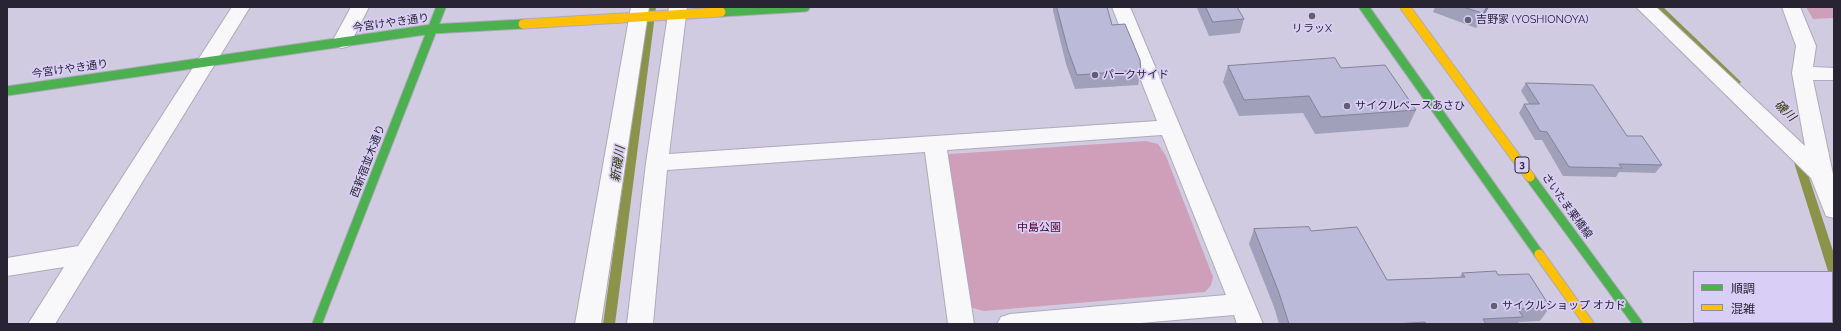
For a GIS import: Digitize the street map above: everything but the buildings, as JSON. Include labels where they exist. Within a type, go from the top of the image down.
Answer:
[{"type":"street","points":[[41,324],[241,7]]},
{"type":"street","points":[[342,42],[360,7]]},
{"type":"street","name":"西新宿並木通り","points":[[317,324],[441,7]]},
{"type":"street","name":"今宮けやき通り","points":[[7,91],[432,29],[639,12],[805,7]]},
{"type":"street","points":[[1010,324],[1246,314],[1121,7]]},
{"type":"street","points":[[1364,7],[1589,324]]},
{"type":"street","name":"さいたま栗橋線","points":[[1405,7],[1638,324]]},
{"type":"street","points":[[1645,7],[1821,174]]},
{"type":"street","points":[[1791,7],[1806,46],[1802,73],[1821,174],[1834,210]]},
{"type":"street","points":[[640,324],[657,163],[678,11]]},
{"type":"street","points":[[588,324],[639,12]]},
{"type":"street","points":[[1802,73],[1834,74]]},
{"type":"street","points":[[657,163],[1169,127]]},
{"type":"street","points":[[934,143],[961,324]]},
{"type":"street","points":[[7,267],[84,254]]},
{"type":"green space","points":[[1806,7],[1834,7],[1834,18],[1813,19]]},
{"type":"green space","name":"中島公園","points":[[1146,141],[1158,144],[1166,156],[1213,277],[1211,285],[1205,292],[984,311],[973,308],[965,301],[944,157],[950,154]]},
{"type":"waterway","name":"新磯川","points":[[609,324],[652,7]]},
{"type":"waterway","name":"磯川","points":[[1658,7],[1736,82]]},
{"type":"waterway","name":"磯川","points":[[1797,156],[1834,271]]},
{"type":"traffic: fast","points":[[317,324],[441,7]]},
{"type":"traffic: fast","points":[[721,12],[805,7]]},
{"type":"traffic: fast","points":[[1364,7],[1539,254]]},
{"type":"traffic: fast","points":[[7,91],[432,29],[523,24]]},
{"type":"traffic: fast","points":[[1530,177],[1638,324]]},
{"type":"traffic: slow","points":[[1405,7],[1530,177]]},
{"type":"traffic: slow","points":[[523,24],[721,12]]},
{"type":"traffic: slow","points":[[1539,254],[1589,324]]},
{"type":"place","name":"リラッX","points":[[1312,16]]},
{"type":"place","name":"吉野家 (YOSHIONOYA)","points":[[1468,20]]},
{"type":"place","name":"パークサイド","points":[[1095,75]]},
{"type":"place","name":"サイクルベースあさひ","points":[[1347,106]]},
{"type":"place","name":"サイクルショップ オカド","points":[[1494,306]]}]
